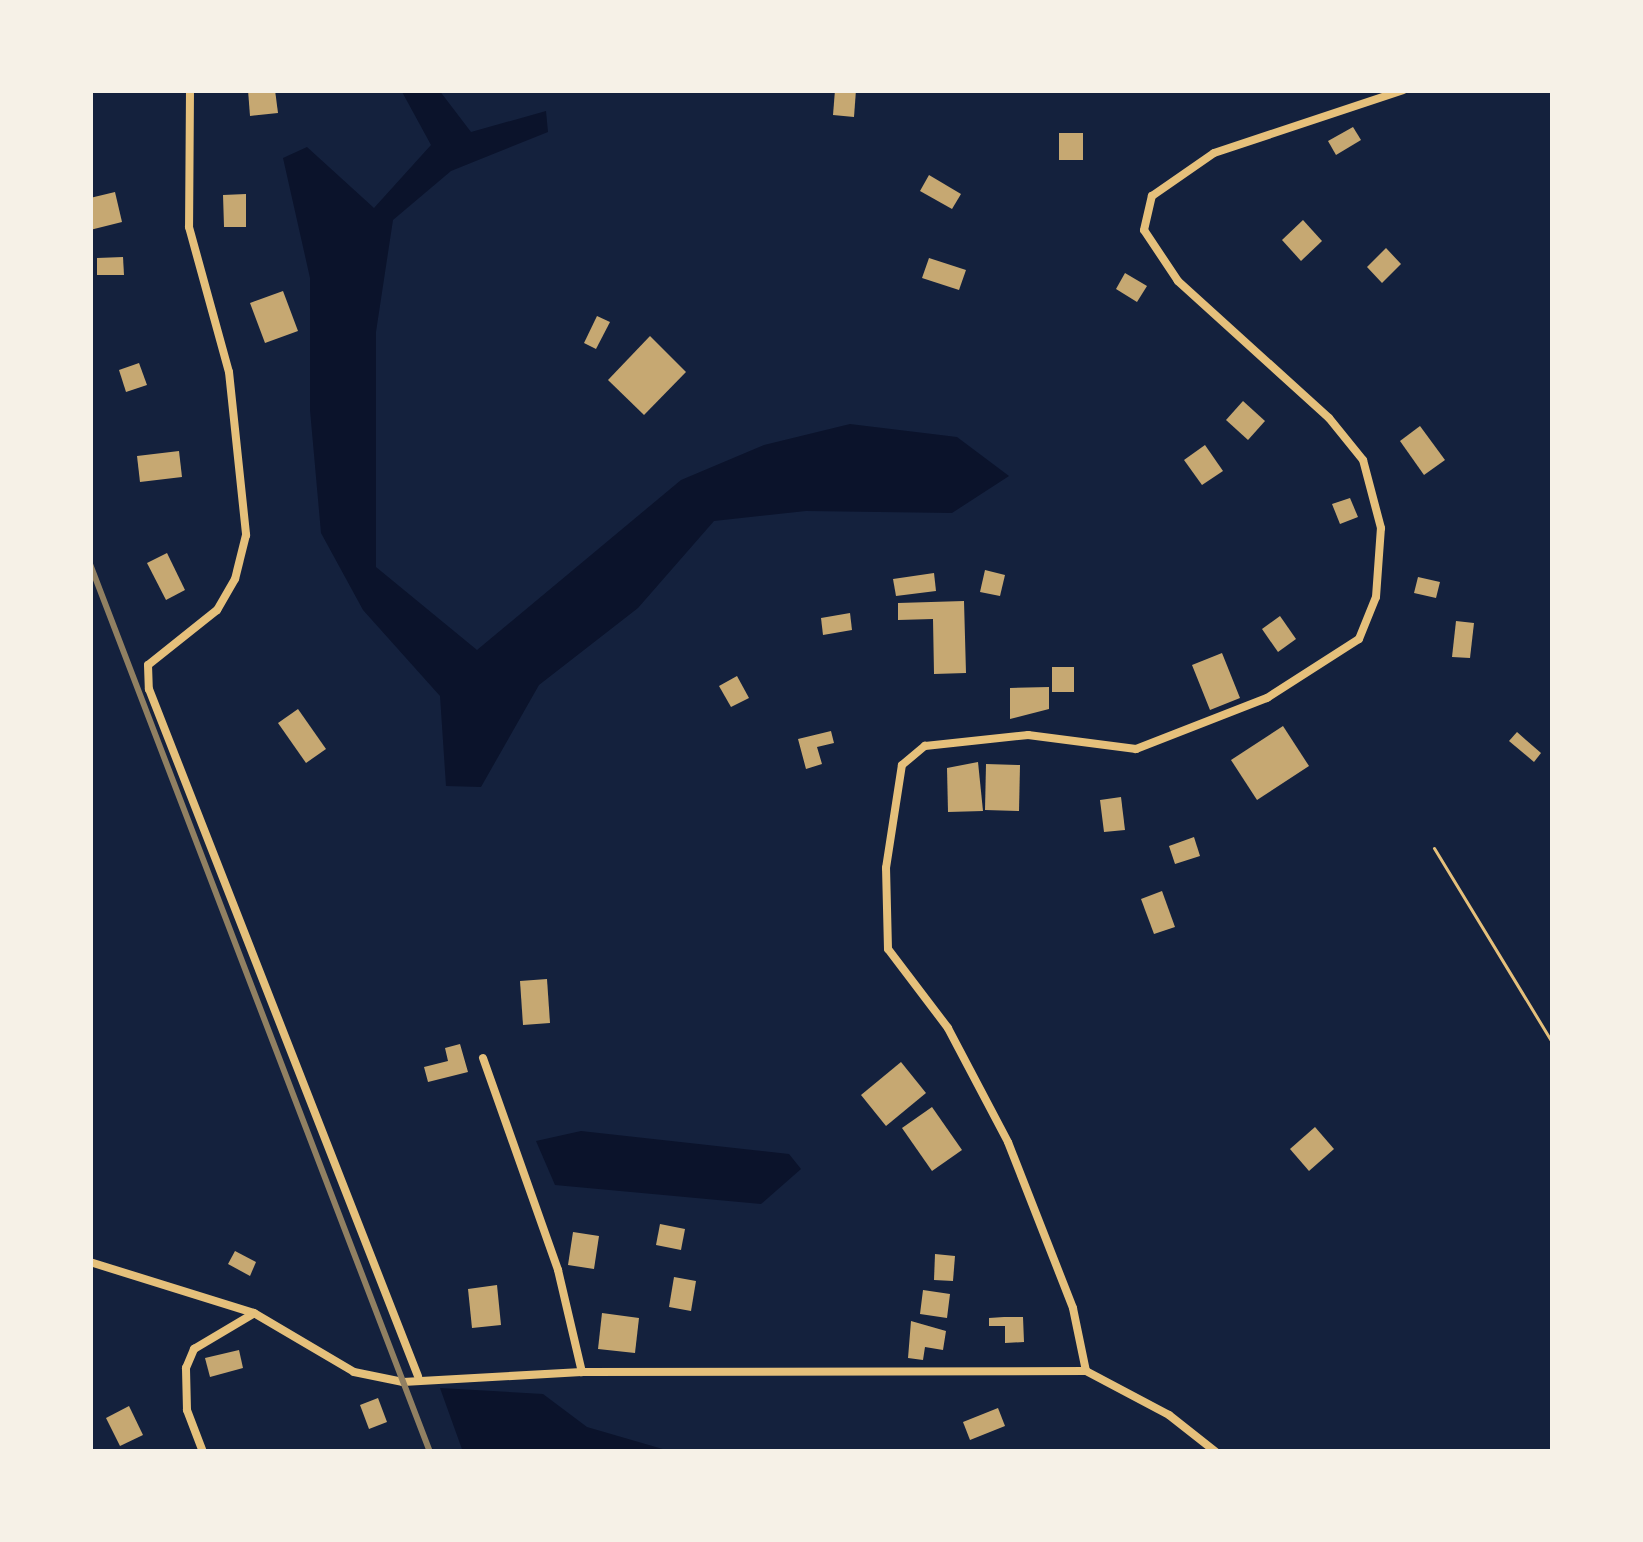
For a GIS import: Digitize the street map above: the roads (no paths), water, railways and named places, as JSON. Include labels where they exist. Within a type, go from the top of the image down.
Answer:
[{"type":"street","points":[[190,90],[189,227],[229,372],[246,535],[235,579],[217,610],[148,665],[149,689],[418,1376]]},
{"type":"street","points":[[1086,1371],[1072,1308],[1008,1142],[948,1028],[888,949],[886,868],[902,765],[925,746],[1028,735],[1136,748],[1267,698],[1359,639],[1376,597],[1381,527],[1363,460],[1328,418],[1178,281],[1144,230],[1152,196],[1214,153],[1403,90]]},
{"type":"street","points":[[483,1058],[559,1270],[582,1372]]},
{"type":"street","points":[[90,1262],[254,1313],[354,1372],[403,1382],[418,1376],[582,1372],[1086,1371],[1169,1414],[1216,1452]]},
{"type":"street","points":[[203,1452],[187,1410],[186,1368],[194,1349],[254,1313]]},
{"type":"water","points":[[401,90],[439,90],[471,132],[546,111],[548,132],[451,171],[393,220],[376,332],[376,567],[477,650],[681,480],[764,445],[850,424],[957,437],[1009,476],[952,513],[806,511],[714,521],[638,608],[539,685],[481,787],[446,786],[440,696],[363,610],[321,533],[310,410],[310,278],[283,158],[307,147],[374,208],[431,145]]},
{"type":"water","points":[[581,1131],[789,1154],[801,1169],[761,1204],[555,1185],[536,1141]]},
{"type":"water","points":[[440,1388],[543,1394],[587,1427],[673,1452],[463,1452]]},
{"type":"railway","points":[[90,564],[430,1452]]}]
